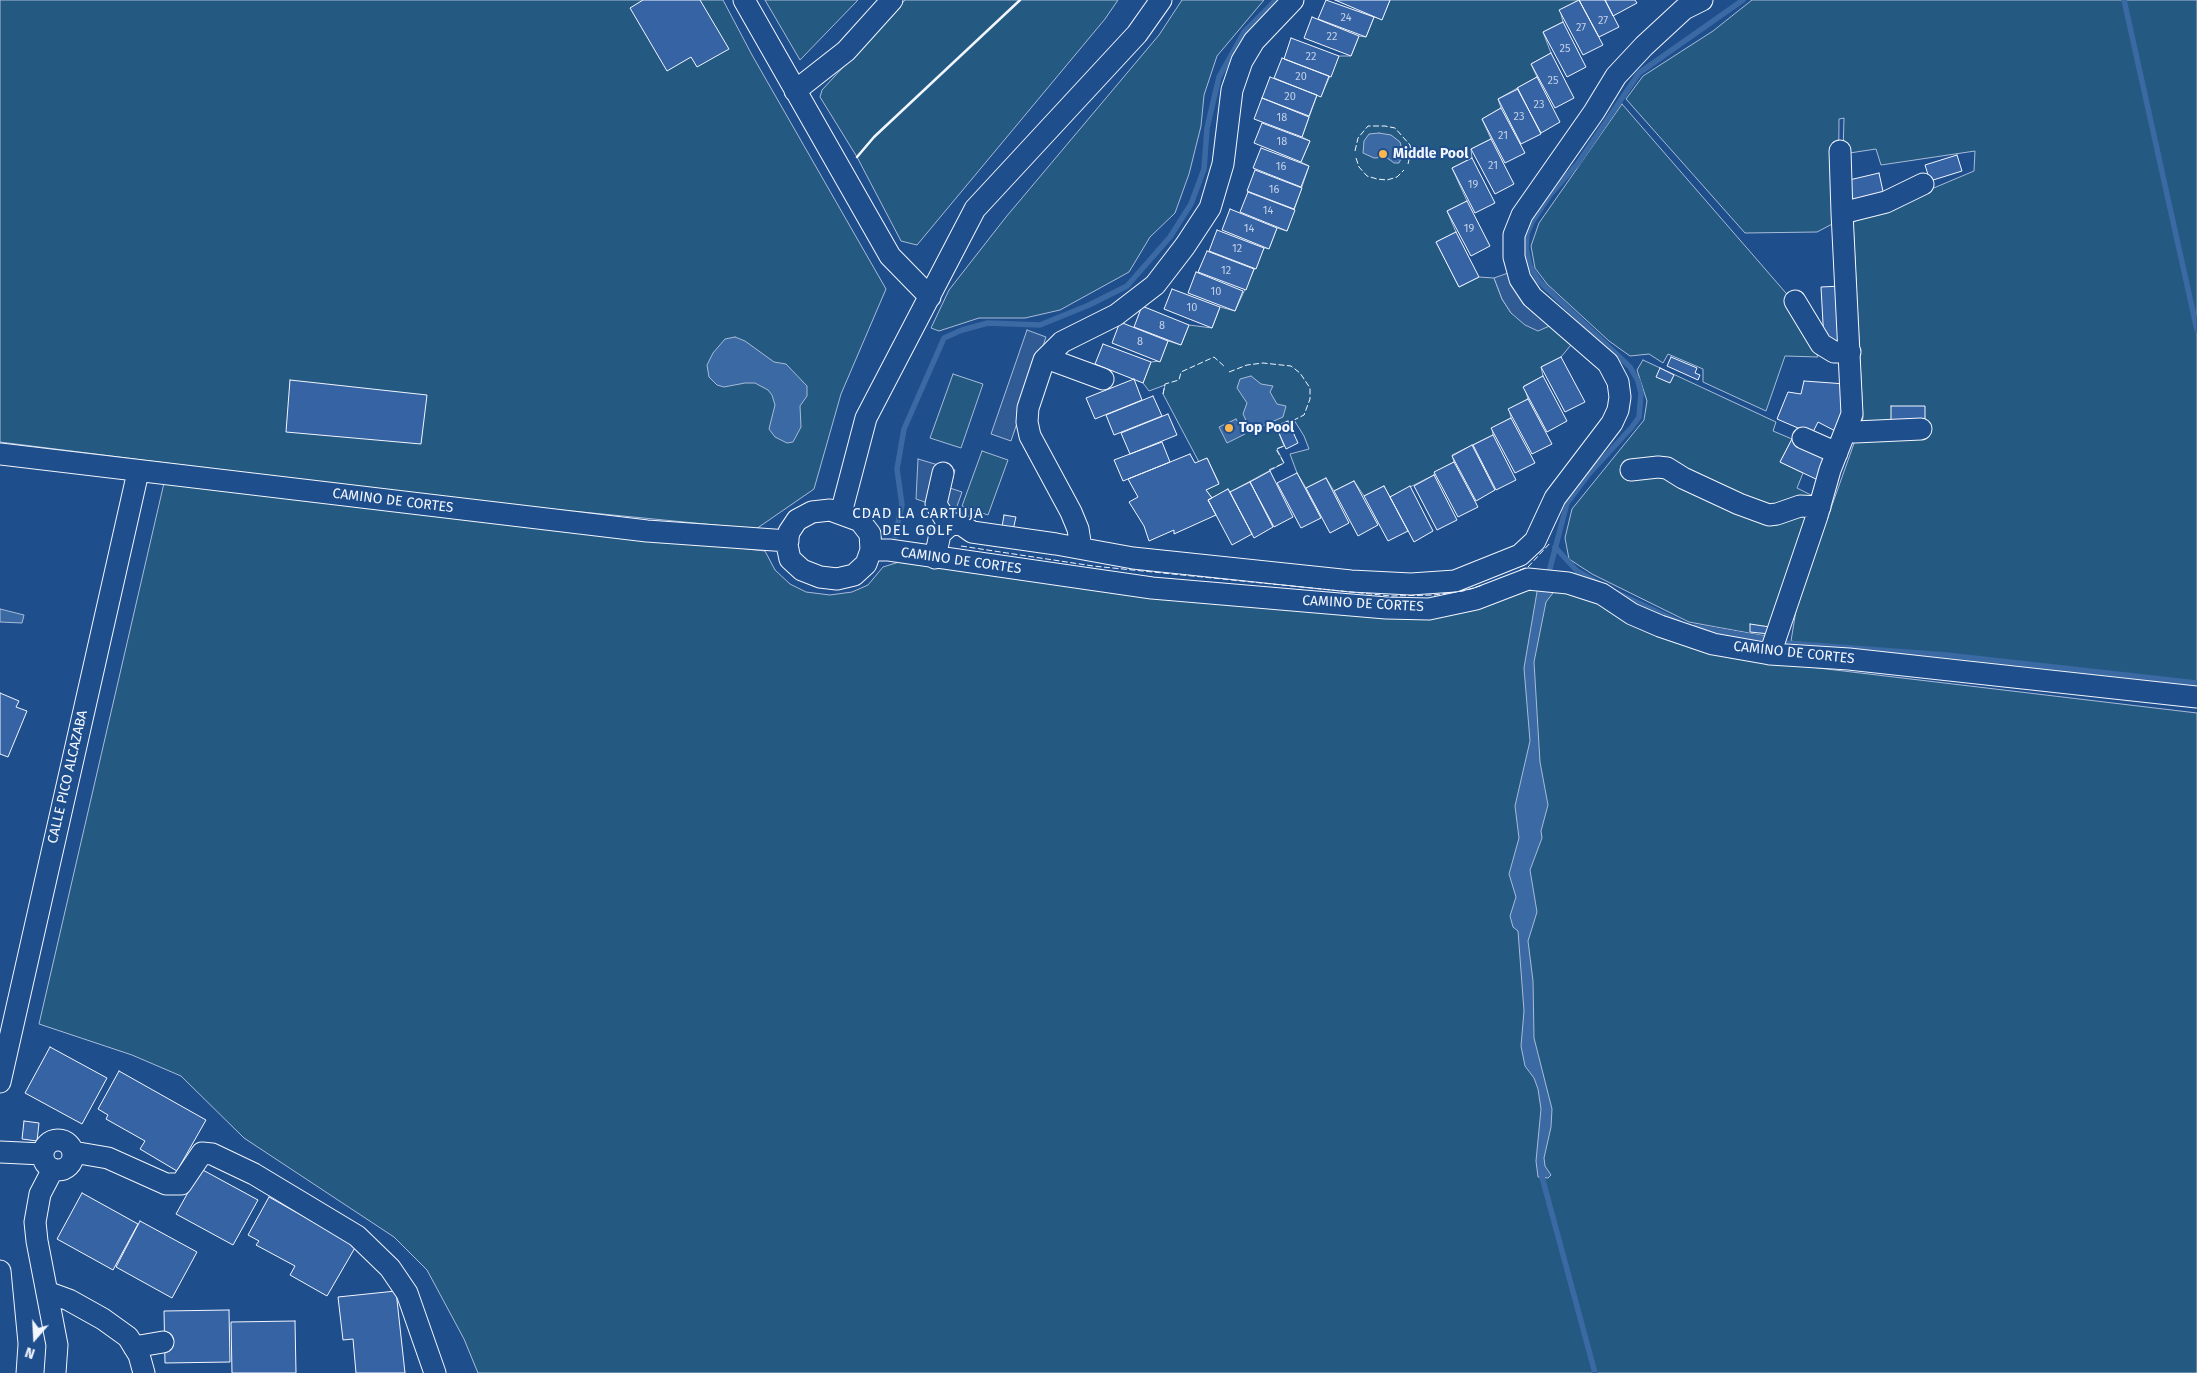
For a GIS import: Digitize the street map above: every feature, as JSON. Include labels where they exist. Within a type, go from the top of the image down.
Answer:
[{"type":"street","points":[[744,0],[890,256],[930,297]]},
{"type":"street","points":[[795,91],[846,50],[892,0]]},
{"type":"street","points":[[841,513],[866,418],[975,209],[1137,34],[1161,0]]},
{"type":"street","points":[[1081,548],[1078,528],[1030,436],[1027,422],[1028,408],[1046,358],[1062,342],[1116,314],[1155,285],[1186,246],[1210,208],[1223,164],[1232,90],[1242,61],[1254,41],[1293,0]]},
{"type":"street","points":[[939,544],[962,525],[972,532],[1081,548],[1133,558],[1351,581],[1411,584],[1455,581],[1520,555],[1535,541],[1555,498],[1612,423],[1618,410],[1620,396],[1618,382],[1608,363],[1532,297],[1520,279],[1514,257],[1514,235],[1522,215],[1594,112],[1616,76],[1684,9],[1702,0]]},
{"type":"street","points":[[1770,654],[1837,453],[1848,429],[1852,414],[1840,151]]},
{"type":"street","points":[[1842,216],[1886,202],[1923,184]]},
{"type":"street","points":[[1795,301],[1821,344],[1834,352],[1850,352]]},
{"type":"street","points":[[1046,358],[1103,378]]},
{"type":"street","points":[[1848,429],[1855,432],[1921,429]]},
{"type":"street","points":[[1803,438],[1837,453]]},
{"type":"street","name":"CAMINO DE CORTES","points":[[0,454],[138,472],[647,531],[788,541]]},
{"type":"street","points":[[1631,470],[1667,468],[1682,478],[1739,504],[1769,515],[1800,506],[1820,507]]},
{"type":"street","name":"CALLE PICO ALCAZABA","points":[[0,1082],[138,472]]},
{"type":"street","points":[[939,544],[936,504],[943,473]]},
{"type":"street","points":[[830,510],[841,513],[860,521],[870,534],[871,550],[866,564],[854,575],[837,579],[820,577],[802,570],[790,559],[788,541],[789,532],[797,520],[812,512],[830,510]]},
{"type":"street","name":"CAMINO DE CORTES","points":[[871,550],[939,544],[1152,588],[1386,608],[1429,609],[1476,600],[1528,579],[1568,583],[1602,594],[1632,614],[1660,626],[1713,644],[1770,654],[1848,660],[2197,697]]},
{"type":"street","points":[[55,1373],[57,1346],[35,1222],[48,1162],[50,1143],[57,1140],[69,1144],[73,1152],[108,1158],[166,1184],[181,1184],[202,1153],[212,1154],[254,1174],[357,1236],[390,1268],[407,1293],[435,1373]]},
{"type":"street","points":[[0,1152],[48,1162]]},
{"type":"street","points":[[0,1271],[7,1344],[5,1373]]},
{"type":"street","points":[[48,1292],[69,1300],[103,1319],[128,1337],[144,1373]]},
{"type":"street","points":[[134,1347],[163,1342]]},
{"type":"shaded area","points":[[0,0],[723,0],[752,55],[886,289],[841,394],[814,489],[756,529],[459,500],[0,442]]},
{"type":"shaded area","points":[[765,0],[858,0],[800,60]]},
{"type":"shaded area","points":[[905,0],[1118,0],[1105,19],[917,245],[901,241],[857,157],[820,97],[822,90]]},
{"type":"shaded area","points":[[1182,0],[1264,0],[1217,56],[1204,95],[1201,126],[1189,174],[1175,213],[1150,237],[1129,272],[1060,310],[1025,318],[979,318],[939,331],[931,328],[949,290],[1006,217],[1159,35]]},
{"type":"shaded area","points":[[1390,0],[1579,0],[1560,10],[1563,22],[1543,32],[1551,53],[1531,64],[1537,77],[1498,99],[1501,108],[1482,119],[1491,139],[1471,149],[1472,158],[1452,168],[1467,201],[1447,211],[1456,232],[1436,242],[1459,287],[1479,277],[1494,278],[1502,299],[1511,313],[1554,324],[1575,340],[1561,357],[1541,367],[1543,376],[1524,386],[1528,399],[1509,409],[1511,418],[1492,428],[1493,435],[1452,455],[1454,462],[1435,472],[1434,475],[1390,497],[1384,486],[1364,496],[1354,481],[1334,491],[1326,478],[1306,488],[1297,473],[1290,454],[1309,449],[1304,436],[1294,420],[1276,426],[1284,446],[1277,449],[1284,463],[1230,492],[1228,489],[1212,498],[1206,490],[1219,483],[1207,458],[1199,462],[1163,394],[1165,385],[1149,391],[1143,383],[1151,362],[1160,361],[1168,341],[1181,345],[1189,325],[1212,328],[1220,307],[1235,311],[1264,248],[1269,248],[1277,228],[1287,231],[1309,166],[1301,162],[1310,141],[1302,137],[1317,95],[1321,96],[1339,56],[1351,56],[1359,36],[1366,37],[1374,17],[1382,19]]},
{"type":"shaded area","points":[[1752,0],[2197,0],[2197,687],[1888,655],[1791,641],[1797,604],[1863,418],[1853,222],[1974,171],[1975,151],[1881,165],[1876,149],[1843,154],[1844,118],[1839,119],[1838,221],[1817,232],[1745,233],[1626,99],[1643,76],[1713,31]]},
{"type":"shaded area","points":[[1622,104],[1792,300],[1818,357],[1785,356],[1766,411],[1703,382],[1703,369],[1668,354],[1663,363],[1649,354],[1630,356],[1609,341],[1547,284],[1535,268],[1531,246],[1539,223]]},
{"type":"shaded area","points":[[1369,134],[1391,135],[1400,142],[1403,154],[1399,163],[1394,163],[1386,157],[1374,158],[1363,153],[1364,141]]},
{"type":"shaded area","points":[[1511,272],[1554,324],[1538,331],[1525,325],[1511,313],[1502,299],[1494,278]]},
{"type":"shaded area","points":[[1027,330],[1046,337],[1011,441],[991,434]]},
{"type":"shaded area","points":[[735,337],[745,341],[774,362],[786,364],[807,386],[807,396],[800,406],[801,427],[793,442],[787,443],[775,437],[769,429],[775,405],[772,395],[768,390],[755,383],[724,387],[717,385],[709,377],[707,365],[713,353],[725,339]]},
{"type":"shaded area","points":[[1643,360],[1776,422],[1773,431],[1792,439],[1780,462],[1803,473],[1797,488],[1815,497],[1771,637],[1689,622],[1592,574],[1569,559],[1565,538],[1572,509],[1644,420],[1647,401],[1637,370]]},
{"type":"shaded area","points":[[953,374],[983,384],[961,448],[930,438]]},
{"type":"shaded area","points":[[1251,376],[1261,384],[1273,386],[1270,392],[1277,404],[1286,406],[1283,417],[1251,431],[1243,414],[1247,403],[1237,388],[1240,379]]},
{"type":"shaded area","points":[[1236,419],[1245,434],[1227,443],[1219,427]]},
{"type":"shaded area","points":[[982,451],[1008,460],[988,515],[962,506]]},
{"type":"shaded area","points":[[918,459],[955,470],[950,488],[962,492],[955,512],[916,499]]},
{"type":"shaded area","points":[[164,483],[765,551],[775,570],[790,584],[806,592],[830,595],[852,592],[868,585],[883,567],[899,562],[1420,618],[1538,586],[1579,593],[1734,658],[2197,713],[2197,1373],[478,1373],[464,1339],[427,1270],[394,1237],[244,1138],[181,1076],[132,1055],[39,1024]]},
{"type":"shaded area","points":[[1538,586],[1556,589],[1546,602],[1534,662],[1540,762],[1548,805],[1541,831],[1542,838],[1530,870],[1537,912],[1528,941],[1533,981],[1534,1038],[1552,1109],[1551,1127],[1544,1158],[1545,1166],[1551,1175],[1548,1178],[1538,1177],[1536,1161],[1541,1109],[1538,1089],[1534,1078],[1525,1066],[1521,1046],[1524,1011],[1518,931],[1513,927],[1510,916],[1516,897],[1509,874],[1519,838],[1515,806],[1530,741],[1524,668]]},
{"type":"shaded area","points":[[0,609],[24,615],[22,623],[0,622]]},
{"type":"building","points":[[643,0],[700,0],[729,49],[697,67],[691,57],[667,71],[630,8]]},
{"type":"building","points":[[1326,0],[1374,17],[1366,37],[1318,19]]},
{"type":"building","points":[[1335,0],[1390,0],[1382,20]]},
{"type":"building","points":[[1579,0],[1605,0],[1619,27],[1599,37]]},
{"type":"building","points":[[1579,0],[1603,45],[1583,55],[1559,10]]},
{"type":"building","points":[[1605,0],[1635,0],[1637,3],[1613,16]]},
{"type":"building","points":[[1312,17],[1359,36],[1351,56],[1304,38]]},
{"type":"building","points":[[1563,22],[1586,67],[1567,77],[1543,32]]},
{"type":"building","points":[[1291,38],[1339,56],[1331,77],[1284,59]]},
{"type":"building","points":[[1551,53],[1574,98],[1555,108],[1531,64]]},
{"type":"building","points":[[1282,58],[1329,76],[1321,97],[1274,78]]},
{"type":"building","points":[[1270,77],[1317,95],[1309,116],[1262,98]]},
{"type":"building","points":[[1537,77],[1560,122],[1541,133],[1517,88]]},
{"type":"building","points":[[1518,89],[1541,134],[1521,144],[1498,99]]},
{"type":"building","points":[[1262,98],[1309,117],[1302,137],[1254,119]]},
{"type":"building","points":[[1501,108],[1525,153],[1505,163],[1482,119]]},
{"type":"building","points":[[1262,123],[1310,141],[1301,162],[1254,143]]},
{"type":"building","points":[[1491,139],[1514,184],[1495,194],[1471,149]]},
{"type":"building","points":[[1261,148],[1309,166],[1301,187],[1253,168]]},
{"type":"building","points":[[1957,155],[1962,171],[1930,181],[1925,165]]},
{"type":"building","points":[[1472,158],[1495,203],[1475,213],[1452,168]]},
{"type":"building","points":[[1255,170],[1302,188],[1294,209],[1247,191]]},
{"type":"building","points":[[1879,173],[1884,196],[1850,203],[1845,181]]},
{"type":"building","points":[[1248,192],[1295,210],[1287,231],[1240,212]]},
{"type":"building","points":[[1467,201],[1490,246],[1471,256],[1447,211]]},
{"type":"building","points":[[1230,209],[1277,228],[1269,249],[1222,230]]},
{"type":"building","points":[[1217,230],[1264,248],[1256,269],[1209,251]]},
{"type":"building","points":[[1456,232],[1479,277],[1459,287],[1436,242]]},
{"type":"building","points":[[1207,251],[1254,269],[1246,290],[1198,272]]},
{"type":"building","points":[[1196,272],[1243,291],[1235,311],[1188,293]]},
{"type":"building","points":[[1842,286],[1846,340],[1824,341],[1821,287]]},
{"type":"building","points":[[1172,289],[1220,307],[1212,328],[1164,309]]},
{"type":"building","points":[[1142,306],[1189,325],[1181,345],[1134,327]]},
{"type":"building","points":[[1120,322],[1168,341],[1160,362],[1112,343]]},
{"type":"building","points":[[1103,344],[1151,362],[1143,383],[1095,364]]},
{"type":"building","points":[[1561,357],[1585,402],[1565,412],[1541,367]]},
{"type":"building","points":[[1671,357],[1697,368],[1695,373],[1700,375],[1698,380],[1667,366]]},
{"type":"building","points":[[1660,368],[1674,375],[1670,383],[1656,377]]},
{"type":"building","points":[[1543,376],[1567,421],[1547,432],[1523,387]]},
{"type":"building","points":[[1134,379],[1142,400],[1095,419],[1086,398]]},
{"type":"building","points":[[290,380],[427,395],[421,444],[286,432]]},
{"type":"building","points":[[1804,381],[1846,384],[1839,433],[1818,422],[1812,434],[1777,419],[1788,392],[1801,394]]},
{"type":"building","points":[[1153,396],[1162,416],[1114,435],[1106,415]]},
{"type":"building","points":[[1528,399],[1552,444],[1532,454],[1508,409]]},
{"type":"building","points":[[1891,406],[1925,406],[1925,421],[1891,420]]},
{"type":"building","points":[[1168,414],[1177,435],[1130,454],[1121,433]]},
{"type":"building","points":[[1511,418],[1535,463],[1515,473],[1491,428]]},
{"type":"building","points":[[1288,421],[1298,443],[1286,449],[1276,426]]},
{"type":"building","points":[[1493,435],[1516,480],[1496,490],[1473,445]]},
{"type":"building","points":[[1792,439],[1829,457],[1818,480],[1780,462]]},
{"type":"building","points":[[1162,442],[1170,462],[1123,481],[1114,460]]},
{"type":"building","points":[[1472,445],[1495,490],[1476,501],[1452,456]]},
{"type":"building","points":[[1190,454],[1195,463],[1207,458],[1219,484],[1206,490],[1212,498],[1208,500],[1216,515],[1174,534],[1174,530],[1149,541],[1144,526],[1129,502],[1138,497],[1128,479]]},
{"type":"building","points":[[1454,462],[1478,507],[1458,517],[1434,472]]},
{"type":"building","points":[[1270,471],[1293,517],[1274,527],[1250,482]]},
{"type":"building","points":[[1297,473],[1321,518],[1301,528],[1277,483]]},
{"type":"building","points":[[1434,475],[1457,520],[1437,530],[1414,486]]},
{"type":"building","points":[[1326,478],[1349,523],[1330,533],[1306,488]]},
{"type":"building","points":[[1354,481],[1378,525],[1358,536],[1334,491]]},
{"type":"building","points":[[1250,482],[1273,527],[1254,538],[1230,492]]},
{"type":"building","points":[[1384,486],[1408,531],[1388,541],[1364,496]]},
{"type":"building","points":[[1410,486],[1433,531],[1414,542],[1390,497]]},
{"type":"building","points":[[1228,489],[1252,534],[1232,545],[1208,500]]},
{"type":"building","points":[[1004,515],[1016,517],[1013,530],[1002,527]]},
{"type":"building","points":[[1750,624],[1770,627],[1770,634],[1750,632]]},
{"type":"building","points":[[0,693],[19,701],[16,707],[27,711],[8,757],[0,754]]},
{"type":"building","points":[[50,1047],[107,1078],[82,1124],[25,1093]]},
{"type":"building","points":[[119,1071],[206,1120],[177,1171],[140,1149],[145,1141],[106,1119],[108,1115],[98,1109]]},
{"type":"building","points":[[24,1121],[39,1123],[37,1141],[22,1139]]},
{"type":"building","points":[[201,1169],[258,1200],[233,1245],[176,1214]]},
{"type":"building","points":[[82,1193],[138,1224],[113,1270],[57,1239]]},
{"type":"building","points":[[269,1197],[356,1246],[327,1296],[290,1275],[295,1266],[256,1245],[259,1241],[248,1235]]},
{"type":"building","points":[[140,1221],[197,1252],[172,1298],[116,1267]]},
{"type":"building","points":[[396,1291],[405,1373],[356,1373],[353,1339],[343,1340],[338,1297]]},
{"type":"building","points":[[229,1310],[230,1362],[165,1363],[164,1311]]},
{"type":"building","points":[[295,1321],[296,1373],[232,1373],[231,1322]]},
{"type":"waterway","points":[[895,536],[902,505],[897,469],[904,429],[944,338],[962,330],[988,323],[1040,325],[1089,305],[1127,286],[1170,237],[1191,204],[1204,169],[1207,128],[1219,77],[1244,32],[1276,0]]},
{"type":"waterway","points":[[1548,576],[1567,503],[1588,475],[1639,417],[1641,393],[1638,381],[1630,367],[1539,281],[1530,266],[1526,248],[1527,234],[1532,222],[1550,195],[1578,163],[1639,73],[1743,0]]},
{"type":"waterway","points":[[2124,0],[2197,330]]},
{"type":"waterway","points":[[1555,547],[1577,571],[1598,583]]},
{"type":"waterway","points":[[1617,593],[1679,622]]},
{"type":"waterway","points":[[1695,627],[1766,639]]},
{"type":"waterway","points":[[1785,643],[1946,655],[2197,683]]},
{"type":"waterway","points":[[1542,1170],[1542,1177],[1595,1373]]},
{"type":"fence","points":[[1355,151],[1358,138],[1368,126],[1395,128],[1410,145],[1411,151],[1408,164]]},
{"type":"fence","points":[[1356,158],[1359,167],[1367,176],[1377,179],[1387,180],[1397,177],[1404,170]]},
{"type":"fence","points":[[1163,394],[1165,384],[1179,380],[1181,372],[1214,357],[1225,367]]},
{"type":"fence","points":[[1229,372],[1247,365],[1263,363],[1291,366],[1300,373],[1310,388],[1310,399],[1304,415],[1294,420]]},
{"type":"fence","points":[[1269,470],[1284,463],[1276,449],[1284,446]]},
{"type":"fence","points":[[1520,570],[1528,567],[1551,542]]},
{"type":"fence","points":[[961,546],[1093,566],[1391,596],[1434,595],[1463,591],[1483,585]]},
{"type":"wall","points":[[857,157],[874,137],[1020,0]]},
{"type":"place","name":"Middle Pool","points":[[1383,154]]},
{"type":"place","name":"Top Pool","points":[[1229,428]]},
{"type":"district","name":"CDAD LA CARTUJA DEL GOLF","points":[[918,522]]}]
